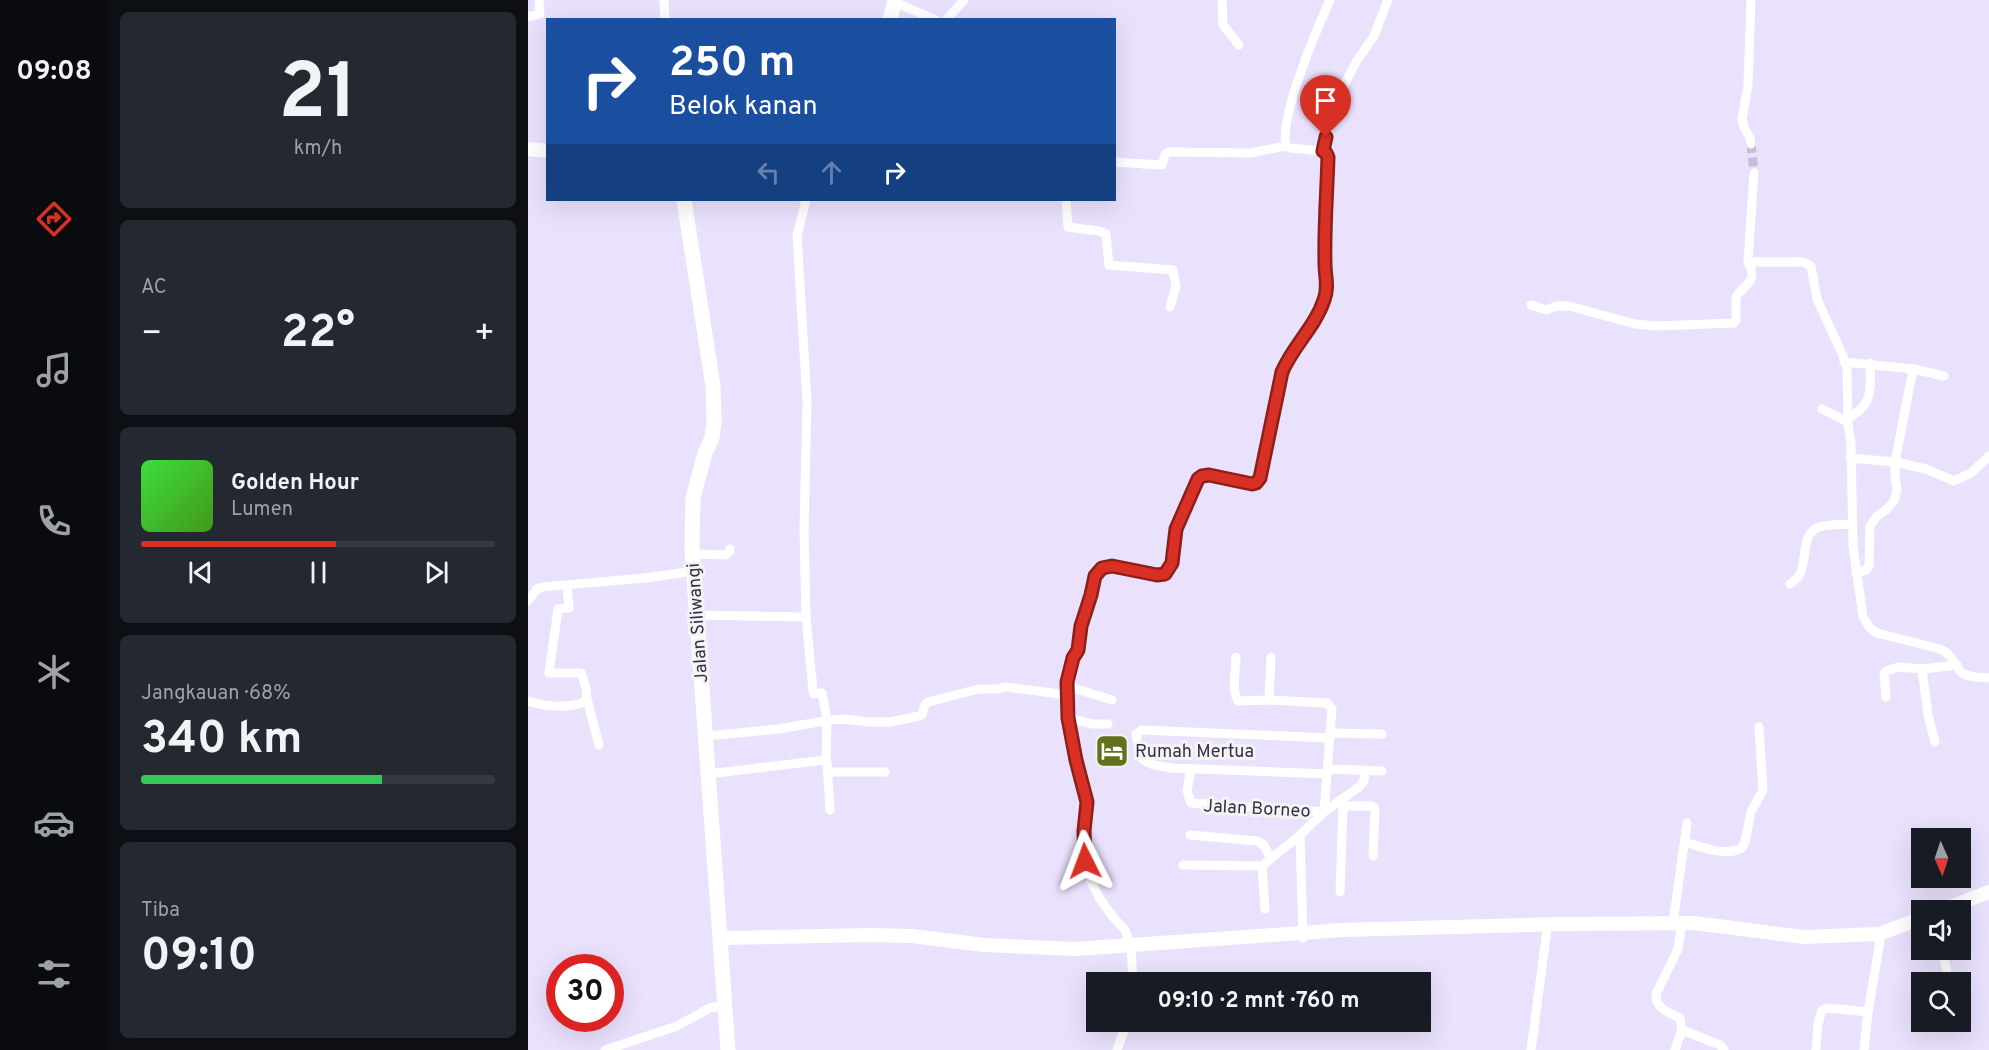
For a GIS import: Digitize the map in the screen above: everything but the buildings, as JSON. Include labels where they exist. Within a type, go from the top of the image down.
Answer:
[{"type":"main road","points":[[891,18],[895,1]]},
{"type":"main road","name":"Jalan Siliwangi","points":[[684,201],[712,386],[714,420],[712,438],[693,498],[693,554],[728,1050]]},
{"type":"street","points":[[528,17],[540,14],[539,0]]},
{"type":"street","points":[[664,0],[665,18]]},
{"type":"street","points":[[948,18],[964,0]]},
{"type":"street","points":[[1222,0],[1223,25],[1239,45]]},
{"type":"street","points":[[1323,151],[1336,101],[1356,62],[1374,36],[1388,0]]},
{"type":"street","points":[[1751,0],[1748,85],[1742,119],[1751,144]]},
{"type":"street","points":[[895,1],[932,18]]},
{"type":"street","points":[[1286,146],[1287,122],[1294,94],[1328,1]]},
{"type":"street","points":[[1116,162],[1162,165],[1168,152],[1250,153],[1286,146],[1323,151],[1328,157],[1324,266],[1327,290],[1320,311],[1288,358],[1282,372],[1260,478],[1252,484],[1209,475],[1198,479],[1176,529],[1172,563],[1165,574],[1157,575],[1112,566],[1098,571],[1081,626],[1078,650],[1069,669],[1068,718],[1087,802],[1084,847],[1089,877],[1107,908],[1125,930],[1132,948],[1132,972]]},
{"type":"street","points":[[528,149],[546,151]]},
{"type":"street","points":[[1531,305],[1547,310],[1556,306],[1569,306],[1635,324],[1657,326],[1734,323],[1736,321],[1736,297],[1750,282],[1752,275],[1748,262],[1754,173]]},
{"type":"street","points":[[806,201],[799,220],[797,236],[807,400],[804,530],[806,616],[813,691],[814,694],[822,693],[827,720],[826,761],[830,810]]},
{"type":"street","points":[[1066,201],[1068,227],[1106,234],[1107,263],[1110,266],[1173,270],[1176,286],[1170,307]]},
{"type":"street","points":[[1748,262],[1803,262],[1811,266],[1817,299],[1844,362],[1848,383],[1851,443],[1852,546],[1863,616],[1870,628],[1877,633],[1947,652],[1962,673],[1989,678]]},
{"type":"street","points":[[1844,362],[1913,369],[1944,376]]},
{"type":"street","points":[[1822,409],[1841,419],[1848,418],[1864,407],[1870,396],[1870,363]]},
{"type":"street","points":[[1856,573],[1866,570],[1869,566],[1871,523],[1876,516],[1887,509],[1896,495],[1895,462],[1913,369]]},
{"type":"street","points":[[1850,458],[1895,462],[1926,469],[1954,481],[1971,473],[1989,456]]},
{"type":"street","points":[[1790,584],[1802,570],[1807,540],[1813,529],[1820,526],[1852,524]]},
{"type":"street","points":[[693,554],[726,555],[730,549]]},
{"type":"street","points":[[528,602],[537,588],[694,571]]},
{"type":"street","points":[[567,586],[568,608],[558,609],[549,673],[580,673],[586,688],[599,745]]},
{"type":"street","points":[[697,615],[806,616]]},
{"type":"street","points":[[1236,657],[1236,699],[1238,701],[1327,703],[1332,709],[1324,812]]},
{"type":"street","points":[[1269,700],[1270,657]]},
{"type":"street","points":[[1886,698],[1884,674],[1886,670],[1899,667],[1922,669],[1956,666]]},
{"type":"street","points":[[1922,669],[1928,715],[1935,742]]},
{"type":"street","points":[[706,736],[778,729],[827,720],[890,722],[922,715],[928,702],[979,689],[1012,687],[1067,690],[1112,700]]},
{"type":"street","points":[[528,701],[551,706],[579,704],[587,699]]},
{"type":"street","points":[[1068,718],[1093,724],[1108,724]]},
{"type":"street","points":[[1685,842],[1731,852],[1742,848],[1751,812],[1763,790],[1759,727]]},
{"type":"street","points":[[1382,734],[1330,736],[1142,730],[1136,734],[1140,758],[1147,764],[1153,765],[1191,768],[1382,771]]},
{"type":"street","points":[[708,774],[826,761]]},
{"type":"street","name":"Jalan Borneo","points":[[1191,768],[1187,791],[1191,803],[1324,812]]},
{"type":"street","points":[[1265,909],[1262,866],[1270,857],[1300,836],[1324,812],[1341,804],[1364,781],[1365,770]]},
{"type":"street","points":[[828,772],[885,772]]},
{"type":"street","points":[[1341,804],[1375,808],[1373,856]]},
{"type":"street","points":[[1340,892],[1341,804]]},
{"type":"street","points":[[1675,1050],[1682,1030],[1680,1018],[1661,1008],[1655,999],[1678,949],[1687,823]]},
{"type":"street","points":[[1190,835],[1257,841],[1264,845],[1270,857]]},
{"type":"street","points":[[1300,836],[1303,936]]},
{"type":"street","points":[[1183,866],[1262,866]]},
{"type":"street","points":[[1968,900],[1989,892]]},
{"type":"street","points":[[1971,905],[1989,898]]},
{"type":"street","points":[[721,940],[870,935],[912,936],[984,945],[1076,949],[1132,948],[1303,936],[1490,929],[1714,925],[1804,937],[1879,934],[1911,926]]},
{"type":"street","points":[[1490,929],[1651,929],[1679,926],[1786,942],[1880,941],[1911,927]]},
{"type":"street","points":[[1531,1050],[1547,930]]},
{"type":"street","points":[[1864,1050],[1880,941]]},
{"type":"street","points":[[1944,960],[1947,971]]},
{"type":"street","points":[[605,1050],[677,1026],[710,1008],[725,1005]]},
{"type":"street","points":[[1816,1050],[1822,1010],[1828,1008],[1868,1012]]},
{"type":"street","points":[[1682,1030],[1720,1045],[1724,1050]]},
{"type":"street","points":[[1118,1050],[1124,1032]]},
{"type":"tunnel","points":[[1751,144],[1754,173]]},
{"type":"place","name":"Rumah Mertua","points":[[1112,751]]},
{"type":"route","points":[[1085,861],[1084,831],[1087,802],[1068,718],[1067,682],[1073,658],[1078,650],[1081,626],[1095,576],[1102,568],[1112,566],[1157,575],[1165,574],[1172,563],[1176,529],[1198,479],[1209,475],[1252,484],[1260,478],[1282,372],[1288,358],[1320,311],[1327,290],[1324,266],[1328,157],[1323,151],[1326,137]]}]
